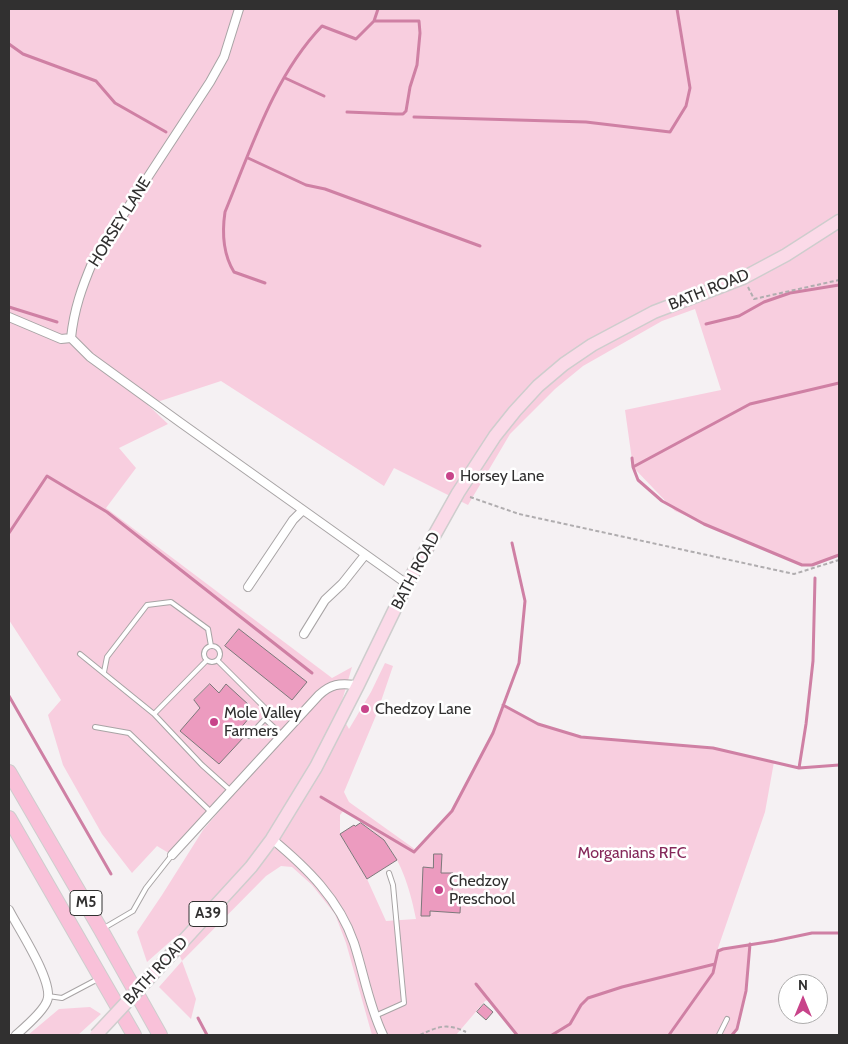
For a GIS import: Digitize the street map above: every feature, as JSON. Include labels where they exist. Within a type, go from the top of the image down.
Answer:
[{"type":"highway","name":"M5","points":[[9,772],[160,1035]]},
{"type":"highway","name":"M5","points":[[9,818],[102,976],[134,1035]]},
{"type":"main road","name":"BATH ROAD","points":[[96,1035],[251,867],[272,838],[316,766],[407,584],[458,493],[495,436],[515,411],[538,386],[564,364],[596,342],[654,312],[743,278],[802,246],[839,220]]},
{"type":"street","name":"HORSEY LANE","points":[[71,338],[74,314],[93,261],[210,82],[224,57],[239,9]]},
{"type":"street","points":[[9,317],[61,339],[71,338],[90,356],[302,511],[407,584]]},
{"type":"street","points":[[248,587],[293,520],[302,511]]},
{"type":"street","points":[[304,634],[325,600],[345,586],[365,555]]},
{"type":"street","points":[[172,855],[328,687],[338,684],[358,685]]},
{"type":"street","points":[[272,838],[316,878],[329,894],[341,915],[354,942],[375,1016],[383,1035]]},
{"type":"street","points":[[9,910],[44,974],[49,989],[47,1001],[37,1015],[16,1035]]},
{"type":"lane","points":[[104,672],[106,657],[147,605],[171,602],[208,629],[211,646]]},
{"type":"lane","points":[[207,660],[205,652],[211,646]]},
{"type":"lane","points":[[211,646],[220,652],[217,660]]},
{"type":"lane","points":[[80,654],[154,714],[202,765],[231,791]]},
{"type":"lane","points":[[207,660],[217,660]]},
{"type":"lane","points":[[154,714],[207,660]]},
{"type":"lane","points":[[217,660],[265,708],[265,719],[249,736]]},
{"type":"lane","points":[[265,719],[282,735]]},
{"type":"lane","points":[[95,727],[129,733],[211,812]]},
{"type":"lane","points":[[101,930],[133,911],[146,888],[172,855]]},
{"type":"lane","points":[[375,1016],[404,1003],[394,885],[389,872]]},
{"type":"lane","points":[[48,996],[62,998],[102,976]]},
{"type":"lane","points":[[719,1035],[727,1019]]},
{"type":"path","points":[[743,278],[754,299],[839,280]]},
{"type":"path","points":[[458,493],[519,514],[794,574],[839,560]]},
{"type":"path","points":[[420,1035],[445,1026],[454,1026],[466,1032]]},
{"type":"green space","name":"Morganians RFC","points":[[9,9],[839,9],[839,554],[812,565],[802,565],[675,511],[633,467],[625,410],[721,390],[695,309],[662,321],[583,366],[555,389],[510,434],[468,505],[394,468],[384,486],[221,381],[148,405],[168,424],[119,448],[136,468],[106,508],[332,678],[352,667],[339,711],[349,729],[371,692],[385,663],[393,666],[377,713],[344,792],[349,802],[416,850],[452,811],[493,733],[503,705],[538,724],[581,737],[713,748],[774,762],[765,812],[718,948],[719,951],[750,944],[746,991],[737,1029],[732,1035],[517,1035],[488,1000],[485,1001],[456,1035],[372,1035],[346,943],[335,914],[312,885],[292,867],[281,866],[266,876],[182,961],[173,939],[147,962],[137,932],[203,830],[233,795],[231,791],[172,855],[157,846],[132,873],[102,834],[63,765],[48,715],[61,700],[9,620]],"holes":[[[344,810],[384,841],[396,858],[405,878],[416,919],[386,921],[367,879],[340,834],[340,815]]]},
{"type":"green space","points":[[182,961],[196,999],[191,1019],[159,987]]},
{"type":"green space","points":[[90,1007],[101,1014],[78,1035],[28,1035],[59,1009]]},
{"type":"building","points":[[239,629],[307,682],[292,700],[225,646]]},
{"type":"building","points":[[210,684],[219,693],[226,684],[250,706],[246,711],[250,717],[238,731],[244,737],[219,764],[180,731],[200,708],[194,700]]},
{"type":"building","points":[[361,823],[384,840],[397,860],[367,879],[340,834]]},
{"type":"building","points":[[434,854],[442,854],[441,873],[453,873],[452,894],[461,894],[460,913],[430,911],[430,916],[421,916],[423,867],[433,868]]},
{"type":"building","points":[[484,1004],[493,1012],[486,1020],[477,1012]]},
{"type":"waterway","points":[[265,283],[234,272],[228,258],[224,235],[225,212],[254,139],[290,67],[322,26],[356,39],[374,21],[378,9]]},
{"type":"waterway","points":[[414,117],[586,122],[670,132],[686,106],[690,88],[677,9]]},
{"type":"waterway","points":[[347,112],[403,114],[406,111],[410,87],[417,65],[420,33],[419,21],[374,21]]},
{"type":"waterway","points":[[9,44],[23,54],[96,81],[115,103],[166,132]]},
{"type":"waterway","points":[[285,78],[324,96]]},
{"type":"waterway","points":[[248,158],[306,185],[325,189],[480,246]]},
{"type":"waterway","points":[[706,324],[739,316],[764,302],[790,293],[839,285]]},
{"type":"waterway","points":[[9,307],[57,322]]},
{"type":"waterway","points":[[632,458],[633,467],[750,404],[839,383]]},
{"type":"waterway","points":[[633,467],[638,480],[662,501],[704,524],[802,565],[812,565],[839,555]]},
{"type":"waterway","points":[[9,533],[47,476],[107,512],[312,673]]},
{"type":"waterway","points":[[321,797],[414,852],[452,811],[493,733],[519,663],[525,601],[512,543]]},
{"type":"waterway","points":[[799,768],[813,661],[815,578]]},
{"type":"waterway","points":[[9,696],[111,874]]},
{"type":"waterway","points":[[503,705],[538,724],[581,737],[713,748],[799,768],[839,765]]},
{"type":"waterway","points":[[552,1035],[570,1024],[581,1005],[588,998],[622,987],[715,964],[718,951],[723,949],[812,933],[839,933]]},
{"type":"waterway","points":[[732,1035],[737,1029],[746,991],[750,944]]},
{"type":"waterway","points":[[669,1035],[713,973],[715,964]]},
{"type":"waterway","points":[[476,984],[517,1035]]},
{"type":"waterway","points":[[198,1018],[207,1035]]},
{"type":"place","name":"Horsey Lane","points":[[450,476]]},
{"type":"place","name":"Chedzoy Lane","points":[[365,709]]},
{"type":"place","name":"Mole Valley Farmers","points":[[214,722]]},
{"type":"place","name":"Chedzoy Preschool","points":[[439,890]]}]
